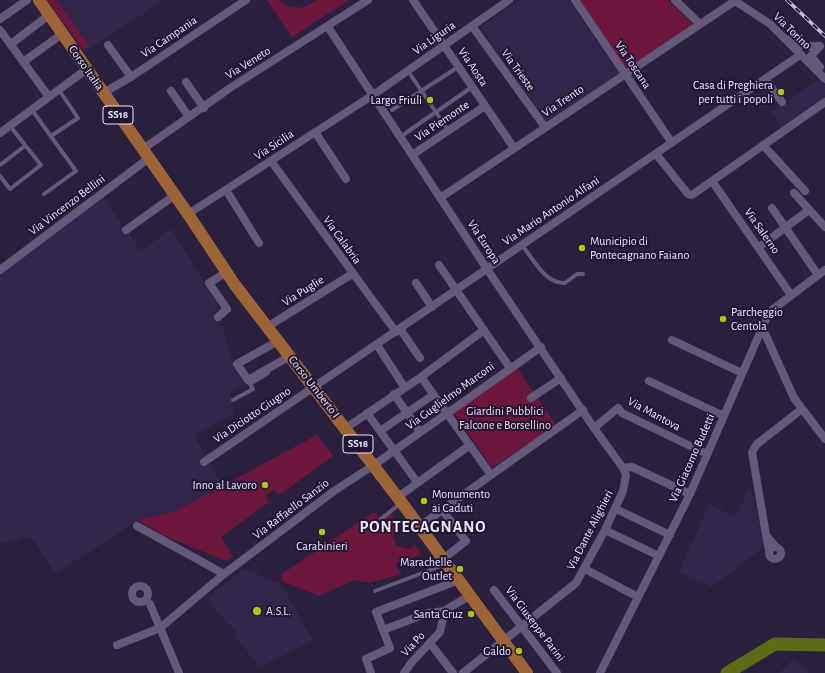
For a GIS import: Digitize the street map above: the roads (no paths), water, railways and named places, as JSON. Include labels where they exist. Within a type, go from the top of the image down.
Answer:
[{"type":"main road","name":"Corso Italia","points":[[39,0],[188,214]]},
{"type":"main road","name":"Corso Umberto I","points":[[188,214],[227,272],[267,327],[420,526],[469,596],[527,673]]},
{"type":"street","points":[[0,19],[27,0]]},
{"type":"street","name":"Via Campania","points":[[103,93],[130,77],[246,0]]},
{"type":"street","name":"Via Veneto","points":[[146,154],[189,117],[204,108],[230,88],[328,27],[368,0]]},
{"type":"street","name":"Via Aosta","points":[[413,0],[514,148]]},
{"type":"street","name":"Via Liguria","points":[[373,95],[509,0]]},
{"type":"street","name":"Via Toscana","points":[[575,0],[672,143]]},
{"type":"street","points":[[675,0],[700,24]]},
{"type":"street","name":"Via Torino","points":[[700,24],[736,1],[770,24],[825,79]]},
{"type":"street","points":[[11,44],[49,15]]},
{"type":"street","name":"Via Trento","points":[[440,198],[700,24]]},
{"type":"street","points":[[770,24],[782,30],[799,45],[806,48],[820,46],[811,56],[825,72]]},
{"type":"street","name":"Via Trieste","points":[[472,26],[545,127]]},
{"type":"street","name":"Via Europa","points":[[328,27],[487,269],[541,347],[594,428],[623,468]]},
{"type":"street","points":[[0,30],[49,97]]},
{"type":"street","points":[[23,62],[62,34]]},
{"type":"street","points":[[108,45],[130,77]]},
{"type":"street","name":"Via Mario Antonio Alfani","points":[[314,387],[766,80],[800,55]]},
{"type":"street","points":[[0,133],[87,69]]},
{"type":"street","points":[[766,80],[782,102]]},
{"type":"street","points":[[186,82],[204,108]]},
{"type":"street","points":[[171,91],[189,117]]},
{"type":"street","name":"Via Sicilia","points":[[188,214],[373,95]]},
{"type":"street","points":[[656,154],[688,194],[692,195],[825,102]]},
{"type":"street","name":"Via Piemonte","points":[[412,155],[485,106]]},
{"type":"street","points":[[315,132],[346,179]]},
{"type":"street","points":[[763,145],[805,190]]},
{"type":"street","name":"Via Vincenzo Bellini","points":[[0,270],[146,154]]},
{"type":"street","name":"Via Calabria","points":[[271,161],[352,274],[420,358]]},
{"type":"street","name":"Via Salerno","points":[[712,181],[791,295]]},
{"type":"street","points":[[226,190],[259,243]]},
{"type":"street","points":[[794,193],[825,228]]},
{"type":"street","points":[[126,230],[175,195]]},
{"type":"street","points":[[772,208],[818,275]]},
{"type":"street","points":[[759,247],[809,210]]},
{"type":"street","points":[[439,265],[510,368]]},
{"type":"street","name":"Via Giacomo Budetti","points":[[600,673],[690,494],[762,327],[772,310],[825,270]]},
{"type":"street","points":[[218,316],[227,309],[209,283],[227,272]]},
{"type":"street","name":"Via Puglie","points":[[267,327],[352,274]]},
{"type":"street","points":[[416,283],[432,307]]},
{"type":"street","points":[[762,327],[787,385],[802,409],[825,439]]},
{"type":"street","points":[[346,428],[421,377],[484,330]]},
{"type":"street","points":[[672,340],[742,373]]},
{"type":"street","points":[[278,341],[237,364],[248,380],[290,356]]},
{"type":"street","points":[[377,345],[405,388]]},
{"type":"street","name":"Via Guglielmo Marconi","points":[[374,465],[541,347]]},
{"type":"street","points":[[421,377],[491,475]]},
{"type":"street","points":[[531,398],[561,378]]},
{"type":"street","points":[[649,381],[724,416]]},
{"type":"street","name":"Via Diciotto Giugno","points":[[204,462],[314,387]]},
{"type":"street","points":[[394,394],[420,432]]},
{"type":"street","points":[[380,431],[433,395]]},
{"type":"street","name":"Via Mantova","points":[[594,428],[618,408],[622,413],[707,454]]},
{"type":"street","points":[[773,549],[766,535],[752,452],[756,444],[802,409]]},
{"type":"street","points":[[420,526],[583,410]]},
{"type":"street","points":[[367,413],[417,482]]},
{"type":"street","points":[[400,500],[417,482],[470,445]]},
{"type":"street","name":"Via Raffaello Sanzio","points":[[116,646],[160,628],[224,574],[334,491],[374,465]]},
{"type":"street","points":[[623,468],[632,467],[690,494]]},
{"type":"street","name":"Via Dante Alighieri","points":[[463,673],[566,593],[576,583],[585,569],[616,509],[626,483],[626,475],[623,468]]},
{"type":"street","points":[[616,509],[670,535]]},
{"type":"street","points":[[442,510],[466,541],[445,561]]},
{"type":"street","points":[[137,526],[224,574]]},
{"type":"street","points":[[606,530],[659,556]]},
{"type":"street","points":[[585,569],[638,597]]},
{"type":"street","points":[[371,673],[366,659],[390,648],[376,612],[458,580]]},
{"type":"street","points":[[146,603],[137,602],[133,598],[132,593],[134,588],[142,586],[146,589],[148,594],[146,603],[160,628],[179,673]]},
{"type":"street","name":"Via Giuseppe Parini","points":[[494,590],[521,628],[557,673]]},
{"type":"street","points":[[383,630],[428,613],[445,611],[469,596]]},
{"type":"street","name":"Via Po","points":[[404,673],[410,663],[440,632],[445,611]]},
{"type":"street","points":[[430,643],[453,673]]},
{"type":"lane","points":[[392,110],[458,66]]},
{"type":"lane","points":[[408,70],[448,130]]},
{"type":"lane","points":[[400,137],[436,114],[452,100],[472,87]]},
{"type":"lane","points":[[51,136],[78,118],[59,90]]},
{"type":"lane","points":[[32,110],[76,171],[44,194]]},
{"type":"lane","points":[[1,179],[10,189],[41,165],[10,126]]},
{"type":"lane","points":[[0,165],[25,146]]},
{"type":"lane","points":[[522,245],[544,275],[553,281],[565,282],[577,274],[583,274]]},
{"type":"lane","points":[[233,400],[253,389],[250,384],[268,373],[268,369]]},
{"type":"lane","points":[[381,519],[400,500]]},
{"type":"lane","points":[[375,590],[445,561]]},
{"type":"waterway","points":[[727,673],[775,644],[825,645]]},
{"type":"railway","points":[[787,0],[825,36]]},
{"type":"place","name":"Casa di Preghiera per tutti i popoli","points":[[781,92]]},
{"type":"place","name":"Largo Friuli","points":[[430,100]]},
{"type":"place","name":"Municipio di Pontecagnano Faiano","points":[[582,248]]},
{"type":"place","name":"Parcheggio Centola","points":[[723,319]]},
{"type":"place","name":"Inno al Lavoro","points":[[265,485]]},
{"type":"place","name":"Monumento ai Caduti","points":[[424,501]]},
{"type":"place","name":"Carabinieri","points":[[322,532]]},
{"type":"place","name":"Marachelle Outlet","points":[[460,569]]},
{"type":"place","name":"A.S.L.","points":[[257,611]]},
{"type":"place","name":"Santa Cruz","points":[[471,614]]},
{"type":"place","name":"Galdo","points":[[519,651]]},
{"type":"district","name":"PONTECAGNANO","points":[[423,527]]},
{"type":"park label","name":"Giardini Pubblici Falcone e Borsellino","points":[[505,418]]}]
